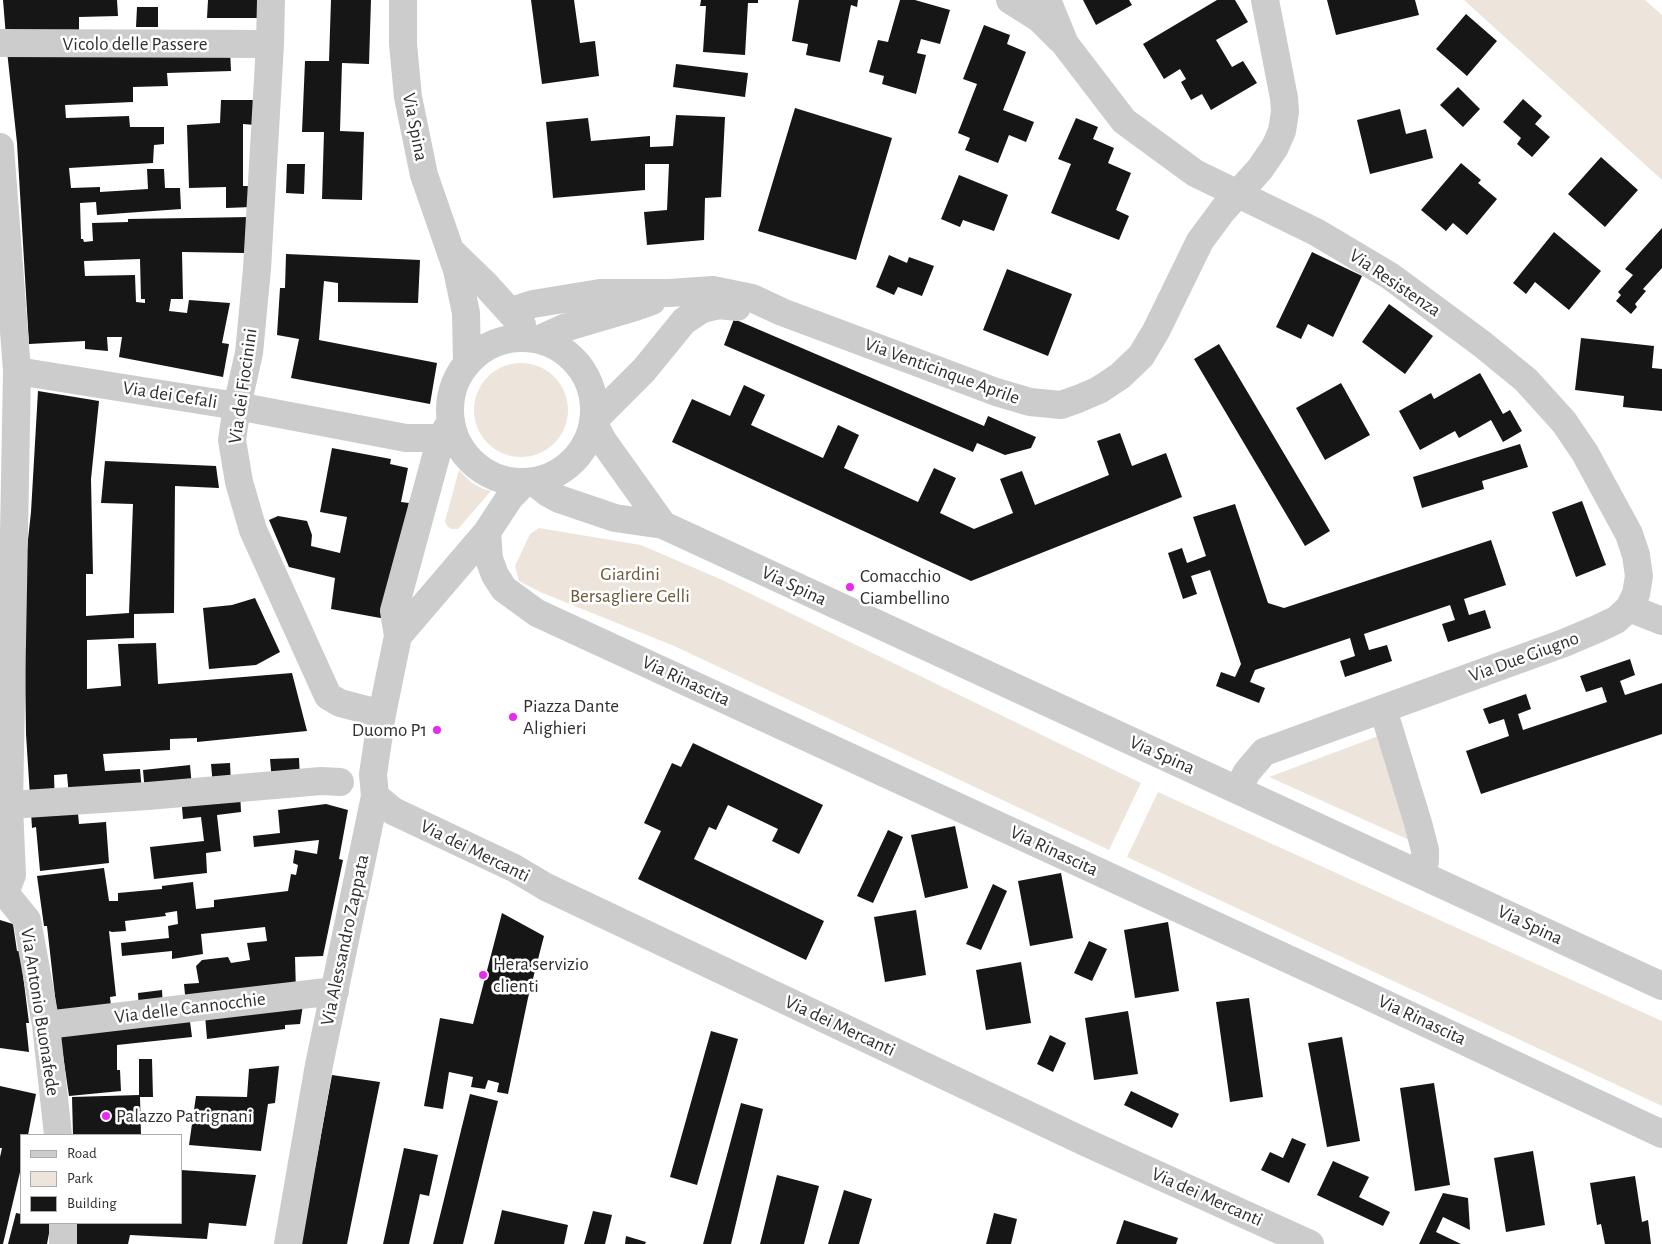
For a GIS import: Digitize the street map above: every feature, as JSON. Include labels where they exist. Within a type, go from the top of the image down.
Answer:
[{"type":"street","name":"Via dei Fiocinini","points":[[271,0],[270,44],[254,297],[249,353],[237,406],[232,440],[239,482],[253,530],[328,696],[340,703],[382,714]]},
{"type":"street","name":"Via Spina","points":[[403,0],[405,69],[414,130],[424,175],[457,270],[466,313],[467,362]]},
{"type":"street","points":[[1010,0],[1040,18],[1065,44]]},
{"type":"street","name":"Via Resistenza","points":[[1048,0],[1065,44],[1124,121],[1195,173],[1316,232],[1390,276],[1482,344],[1526,380],[1564,422],[1585,453],[1629,534],[1636,555],[1639,576],[1636,594],[1629,608]]},
{"type":"street","name":"Via Venticinque Aprile","points":[[511,311],[533,304],[600,293],[669,294],[713,290],[752,298],[782,312],[996,392],[1030,402],[1061,405],[1099,390],[1120,376],[1141,356],[1156,331],[1200,241],[1217,217],[1260,169],[1275,147],[1282,131],[1285,112],[1284,98],[1265,0]]},
{"type":"street","name":"Vicolo delle Passere","points":[[0,43],[270,44]]},
{"type":"street","name":"Via Antonio Buonafede","points":[[0,147],[3,210],[17,371],[10,805],[12,875],[3,894],[27,920],[46,1025],[58,1134]]},
{"type":"street","name":"Via Spina","points":[[450,250],[511,311],[521,324],[538,337]]},
{"type":"street","name":"Via Venticinque Aprile","points":[[538,337],[635,307],[669,294]]},
{"type":"street","name":"Via Venticinque Aprile","points":[[593,421],[644,370],[684,321],[702,309],[719,305],[782,312]]},
{"type":"street","points":[[635,307],[661,329],[674,333]]},
{"type":"street","points":[[538,337],[558,346],[572,357],[583,370],[590,386],[594,403],[593,421],[586,443],[574,460],[558,472],[530,482],[500,478],[478,466],[461,448],[455,437],[446,430],[455,385],[467,362],[482,350],[510,339],[538,337]]},
{"type":"street","name":"Via dei Cefali","points":[[17,371],[237,406],[406,438],[446,430]]},
{"type":"street","points":[[593,421],[603,441],[662,525]]},
{"type":"street","name":"Via Alessandro Zappata","points":[[288,1244],[318,1074],[376,796],[373,774],[382,714],[398,636],[394,611],[409,552],[446,430]]},
{"type":"street","name":"Via Spina","points":[[530,482],[560,499],[606,515],[625,520],[662,525],[1662,986]]},
{"type":"street","name":"Via Alessandro Zappata","points":[[398,636],[487,532],[510,497],[530,482]]},
{"type":"street","name":"Via Rinascita","points":[[487,532],[489,559],[499,582],[504,589],[537,613],[1364,994],[1662,1134]]},
{"type":"street","points":[[1629,608],[1662,613]]},
{"type":"street","points":[[1629,608],[1662,621]]},
{"type":"street","name":"Via Due Giugno","points":[[1238,789],[1247,772],[1264,752],[1597,630],[1616,620],[1629,608]]},
{"type":"street","points":[[1384,709],[1425,850],[1425,861],[1420,874]]},
{"type":"street","points":[[10,805],[148,796],[321,781],[340,782]]},
{"type":"street","name":"Via dei Mercanti","points":[[376,796],[393,811],[514,868],[554,891],[1085,1142],[1310,1244]]},
{"type":"street","name":"Via delle Cannocchie","points":[[46,1025],[335,991]]},
{"type":"street","points":[[62,1244],[63,1224]]},
{"type":"green space","points":[[1464,0],[1645,0],[1662,15],[1662,180]]},
{"type":"green space","points":[[521,363],[539,367],[554,377],[564,392],[568,410],[564,428],[554,443],[539,453],[521,457],[503,453],[488,443],[478,428],[474,410],[478,392],[488,377],[503,367]]},
{"type":"green space","points":[[459,470],[471,482],[491,491],[458,529],[451,529],[445,521]]},
{"type":"green space","name":"Giardini Bersagliere Gelli","points":[[539,528],[641,545],[720,579],[1141,783],[1109,850],[674,646],[540,592],[519,581],[515,566],[530,534]]},
{"type":"green space","points":[[1381,735],[1416,843],[1269,777]]},
{"type":"green space","points":[[1158,792],[1662,1021],[1662,1106],[1127,857]]},
{"type":"building","points":[[3,0],[117,0],[118,16],[79,17],[79,35],[6,37]]},
{"type":"building","points":[[208,0],[259,0],[259,18],[207,18]]},
{"type":"building","points":[[331,0],[371,0],[369,64],[342,63],[340,131],[364,132],[362,200],[322,199],[324,132],[302,132],[305,61],[329,61]]},
{"type":"building","points":[[531,0],[574,0],[580,43],[595,41],[599,76],[542,84]]},
{"type":"building","points":[[701,0],[758,0],[758,3],[748,3],[745,55],[703,52],[706,6],[700,6]]},
{"type":"building","points":[[799,0],[858,0],[857,7],[851,5],[840,62],[806,55],[808,44],[792,41]]},
{"type":"building","points":[[900,0],[915,0],[950,10],[940,44],[921,39],[917,53],[926,55],[916,94],[882,84],[884,76],[869,72],[878,40],[888,42]]},
{"type":"building","points":[[1083,0],[1129,0],[1132,5],[1096,25]]},
{"type":"building","points":[[1217,0],[1235,0],[1248,22],[1216,40],[1232,67],[1243,61],[1257,83],[1211,110],[1202,94],[1191,100],[1181,82],[1186,79],[1180,69],[1164,79],[1143,44]]},
{"type":"building","points":[[1327,0],[1415,0],[1419,15],[1336,35]]},
{"type":"building","points":[[137,7],[158,7],[158,27],[136,27]]},
{"type":"building","points":[[1466,14],[1497,41],[1467,76],[1436,49]]},
{"type":"building","points":[[984,25],[1010,35],[1007,44],[1026,52],[1003,110],[1034,122],[1026,142],[1009,135],[998,163],[965,150],[970,138],[958,133],[977,84],[963,79]]},
{"type":"building","points":[[230,50],[231,71],[167,73],[168,86],[133,87],[133,102],[65,105],[66,118],[129,116],[130,127],[164,127],[164,144],[154,145],[153,163],[69,168],[71,188],[100,187],[100,192],[148,189],[147,169],[164,169],[165,188],[180,188],[181,209],[97,215],[96,202],[80,203],[81,239],[84,242],[93,241],[92,223],[128,222],[128,219],[251,217],[245,253],[182,252],[183,299],[171,299],[169,311],[187,313],[189,300],[230,303],[222,343],[229,344],[223,377],[119,357],[122,337],[107,337],[108,351],[85,349],[85,341],[29,344],[17,143],[7,51]],"holes":[[[140,259],[141,299],[145,299],[145,303],[136,302],[135,275],[85,276],[84,261]]]},
{"type":"building","points":[[676,64],[748,73],[745,97],[673,87]]},
{"type":"building","points":[[1458,87],[1480,109],[1463,127],[1440,105]]},
{"type":"building","points":[[1523,99],[1542,116],[1535,124],[1550,137],[1532,157],[1517,144],[1521,138],[1503,122]]},
{"type":"building","points":[[221,100],[257,100],[255,125],[243,124],[243,186],[254,186],[252,207],[226,208],[226,187],[189,188],[187,125],[220,123]]},
{"type":"building","points":[[795,108],[892,138],[856,260],[758,231]]},
{"type":"building","points":[[1400,109],[1406,134],[1426,129],[1433,158],[1370,174],[1357,120]]},
{"type":"building","points":[[676,115],[725,117],[721,197],[705,198],[704,240],[647,245],[644,212],[667,210],[669,164],[645,164],[645,190],[553,198],[546,122],[588,118],[591,141],[650,136],[650,147],[673,146]]},
{"type":"building","points":[[1076,118],[1098,127],[1093,139],[1114,148],[1108,163],[1131,173],[1116,210],[1129,216],[1119,240],[1051,213],[1071,164],[1058,159]]},
{"type":"building","points":[[1601,157],[1638,190],[1605,227],[1568,194]]},
{"type":"building","points":[[1461,163],[1481,180],[1478,183],[1497,199],[1467,235],[1453,223],[1446,231],[1421,210]]},
{"type":"building","points":[[287,164],[305,164],[304,194],[286,193]]},
{"type":"building","points":[[959,175],[1008,195],[994,231],[963,220],[960,227],[941,219]]},
{"type":"building","points":[[1662,228],[1662,268],[1643,289],[1646,291],[1635,304],[1637,307],[1631,314],[1616,301],[1621,295],[1618,292],[1633,275],[1625,269]]},
{"type":"building","points":[[1554,232],[1601,271],[1569,310],[1535,282],[1526,294],[1513,283]]},
{"type":"building","points":[[1312,252],[1362,276],[1333,337],[1308,324],[1301,339],[1276,327]]},
{"type":"building","points":[[286,254],[420,260],[418,303],[338,302],[338,283],[324,281],[319,340],[437,363],[430,404],[291,378],[299,339],[277,335],[280,288],[285,288]]},
{"type":"building","points":[[889,255],[907,263],[909,257],[934,266],[922,296],[898,287],[894,295],[876,287]]},
{"type":"building","points":[[1007,269],[1072,294],[1048,356],[983,330]]},
{"type":"building","points":[[1389,304],[1433,336],[1405,374],[1362,342]]},
{"type":"building","points":[[734,319],[984,426],[988,416],[1036,437],[1031,448],[1005,455],[977,443],[973,452],[724,345]]},
{"type":"building","points":[[1581,338],[1654,346],[1652,368],[1662,369],[1662,411],[1623,407],[1624,396],[1575,390]]},
{"type":"building","points":[[1219,344],[1330,531],[1305,546],[1194,359]]},
{"type":"building","points":[[1480,373],[1503,414],[1510,410],[1522,431],[1503,442],[1491,420],[1459,438],[1455,431],[1420,450],[1399,411],[1431,393],[1434,399]]},
{"type":"building","points":[[1341,383],[1370,435],[1325,460],[1296,408]]},
{"type":"building","points":[[744,385],[765,395],[751,425],[823,458],[838,425],[859,435],[844,468],[918,502],[934,468],[956,478],[940,513],[974,529],[1013,513],[1000,479],[1022,471],[1035,505],[1109,475],[1097,441],[1120,433],[1132,466],[1166,453],[1182,497],[971,581],[672,442],[692,399],[730,416]]},
{"type":"building","points":[[38,391],[99,401],[91,479],[93,574],[86,574],[86,616],[129,613],[133,504],[101,503],[105,461],[216,466],[219,488],[175,486],[174,613],[134,614],[134,638],[87,640],[87,689],[121,686],[118,644],[156,643],[158,684],[292,673],[307,731],[197,742],[197,738],[170,739],[170,750],[103,754],[105,771],[140,769],[142,792],[69,797],[67,774],[54,775],[55,805],[77,803],[79,824],[106,822],[109,863],[40,871],[36,827],[32,828],[26,734],[24,577],[31,512]]},
{"type":"building","points":[[1520,444],[1528,467],[1482,481],[1484,489],[1422,508],[1413,477]]},
{"type":"building","points":[[332,448],[391,459],[390,464],[408,468],[401,502],[409,503],[386,619],[331,609],[335,578],[289,567],[269,520],[278,516],[307,521],[312,535],[311,546],[340,553],[347,517],[320,512]]},
{"type":"building","points":[[1582,501],[1606,565],[1576,577],[1552,512]]},
{"type":"building","points":[[1235,504],[1268,603],[1284,608],[1491,540],[1506,585],[1464,599],[1469,615],[1485,610],[1491,628],[1448,642],[1442,624],[1455,620],[1450,605],[1364,634],[1369,650],[1387,645],[1392,661],[1345,677],[1340,661],[1355,656],[1350,638],[1255,670],[1250,682],[1265,688],[1259,703],[1216,686],[1221,672],[1235,677],[1241,664],[1210,570],[1191,576],[1197,594],[1183,599],[1168,553],[1182,548],[1187,563],[1206,556],[1193,517]]},
{"type":"building","points":[[255,598],[280,652],[256,665],[209,669],[203,608],[232,605]]},
{"type":"building","points":[[1630,659],[1635,675],[1620,681],[1625,695],[1662,683],[1662,734],[1481,794],[1466,751],[1509,736],[1504,719],[1489,724],[1483,709],[1526,694],[1531,709],[1518,714],[1523,730],[1607,702],[1602,687],[1586,692],[1580,676]]},
{"type":"building","points":[[693,743],[823,805],[799,854],[772,841],[778,829],[728,805],[716,830],[709,827],[694,859],[824,921],[806,960],[638,879],[661,831],[644,823],[672,763],[681,767]]},
{"type":"building","points":[[299,758],[300,779],[272,781],[270,759]]},
{"type":"building","points":[[230,763],[231,784],[213,786],[211,764]]},
{"type":"building","points":[[190,765],[192,787],[145,793],[143,770]]},
{"type":"building","points":[[240,791],[241,812],[217,815],[221,851],[206,853],[207,873],[154,879],[150,847],[204,841],[201,817],[183,819],[181,796]]},
{"type":"building","points":[[326,804],[348,810],[339,859],[343,860],[323,956],[295,957],[296,992],[186,1005],[184,984],[199,983],[196,966],[202,960],[228,957],[231,963],[250,960],[247,943],[267,941],[265,927],[201,934],[203,954],[172,959],[172,951],[122,956],[121,943],[169,938],[168,926],[178,924],[177,911],[165,913],[166,916],[125,921],[126,931],[109,931],[116,996],[110,997],[112,1015],[58,1023],[47,926],[44,926],[37,876],[104,868],[109,901],[118,901],[118,893],[162,889],[162,886],[193,882],[196,909],[214,907],[214,900],[288,891],[291,874],[296,875],[298,865],[293,863],[295,850],[317,854],[319,840],[254,847],[253,836],[280,833],[278,810]]},
{"type":"building","points":[[955,826],[968,888],[925,898],[911,835]]},
{"type":"building","points":[[888,830],[903,837],[873,903],[857,896]]},
{"type":"building","points":[[1061,873],[1073,938],[1030,946],[1018,881]]},
{"type":"building","points":[[993,884],[1007,891],[981,950],[966,944]]},
{"type":"building","points":[[916,910],[926,975],[885,982],[874,917]]},
{"type":"building","points":[[502,913],[544,936],[528,998],[508,1094],[497,1092],[499,1083],[488,1080],[485,1089],[471,1087],[473,1077],[449,1072],[443,1109],[424,1106],[440,1018],[473,1024]]},
{"type":"building","points":[[0,920],[13,924],[17,951],[20,951],[29,1023],[26,1023],[29,1052],[0,1048]]},
{"type":"building","points":[[1168,922],[1179,991],[1135,998],[1124,930]]},
{"type":"building","points":[[1089,941],[1107,949],[1092,981],[1074,973]]},
{"type":"building","points":[[1021,962],[1031,1023],[986,1030],[976,970]]},
{"type":"building","points":[[162,990],[163,1008],[139,1012],[138,993]]},
{"type":"building","points":[[1249,998],[1263,1097],[1230,1102],[1216,1002]]},
{"type":"building","points":[[303,1005],[300,1024],[285,1025],[285,1029],[207,1039],[205,1015]]},
{"type":"building","points":[[1128,1011],[1138,1074],[1094,1080],[1085,1018]]},
{"type":"building","points":[[189,1014],[192,1037],[117,1045],[117,1070],[120,1070],[121,1091],[69,1096],[59,1028]]},
{"type":"building","points":[[711,1031],[738,1039],[697,1185],[670,1177]]},
{"type":"building","points":[[1050,1035],[1066,1043],[1053,1072],[1037,1064]]},
{"type":"building","points":[[1342,1037],[1360,1141],[1327,1147],[1308,1043]]},
{"type":"building","name":"Palazzo Patrignani","points":[[139,1059],[152,1059],[153,1097],[140,1097],[141,1134],[73,1134],[72,1097],[139,1095]]},
{"type":"building","points":[[279,1066],[275,1103],[268,1104],[261,1151],[189,1145],[196,1096],[247,1097],[249,1069]]},
{"type":"building","points":[[332,1075],[380,1082],[347,1244],[301,1244]]},
{"type":"building","points":[[1434,1083],[1450,1185],[1415,1191],[1400,1088]]},
{"type":"building","points":[[0,1086],[36,1094],[28,1134],[20,1134],[20,1172],[3,1244],[0,1244],[0,1157],[2,1148],[0,1148]]},
{"type":"building","points":[[1131,1091],[1179,1114],[1172,1128],[1124,1105]]},
{"type":"building","points":[[470,1094],[498,1101],[463,1244],[433,1244]]},
{"type":"building","points":[[741,1103],[763,1109],[731,1244],[703,1244]]},
{"type":"building","points":[[1292,1138],[1306,1144],[1289,1183],[1261,1170],[1270,1152],[1283,1158]]},
{"type":"building","points":[[404,1148],[438,1155],[429,1196],[420,1194],[409,1244],[383,1244]]},
{"type":"building","points":[[1533,1151],[1545,1225],[1506,1232],[1494,1158]]},
{"type":"building","points":[[1333,1161],[1369,1177],[1359,1197],[1390,1212],[1383,1226],[1317,1195]]},
{"type":"building","points":[[182,1170],[256,1175],[246,1226],[209,1223],[207,1239],[130,1235],[128,1244],[75,1244],[76,1224],[182,1224]]},
{"type":"building","points":[[777,1175],[819,1186],[804,1244],[760,1244]]},
{"type":"building","points":[[1635,1176],[1642,1222],[1648,1220],[1651,1244],[1605,1244],[1601,1224],[1597,1225],[1590,1183]]},
{"type":"building","points":[[844,1190],[872,1199],[859,1244],[828,1244]]},
{"type":"building","points":[[1443,1193],[1468,1198],[1470,1230],[1443,1217],[1436,1232],[1461,1244],[1419,1244]]},
{"type":"building","points":[[502,1210],[568,1225],[564,1244],[494,1244]]},
{"type":"building","points":[[593,1211],[612,1215],[605,1244],[584,1244]]},
{"type":"building","points":[[16,1213],[20,1214],[20,1224],[51,1224],[47,1244],[8,1244]]},
{"type":"building","points":[[994,1213],[1017,1219],[1011,1244],[986,1244]]},
{"type":"building","points":[[1124,1220],[1178,1238],[1176,1244],[1116,1244]]},
{"type":"building","points":[[626,1236],[646,1242],[645,1244],[625,1244]]},
{"type":"place","name":"Comacchio Ciambellino","points":[[850,587]]},
{"type":"place","name":"Piazza Dante Alighieri","points":[[513,717]]},
{"type":"place","name":"Duomo P1","points":[[437,730]]},
{"type":"place","name":"Hera servizio clienti","points":[[483,975]]},
{"type":"place","name":"Palazzo Patrignani","points":[[106,1116]]}]
